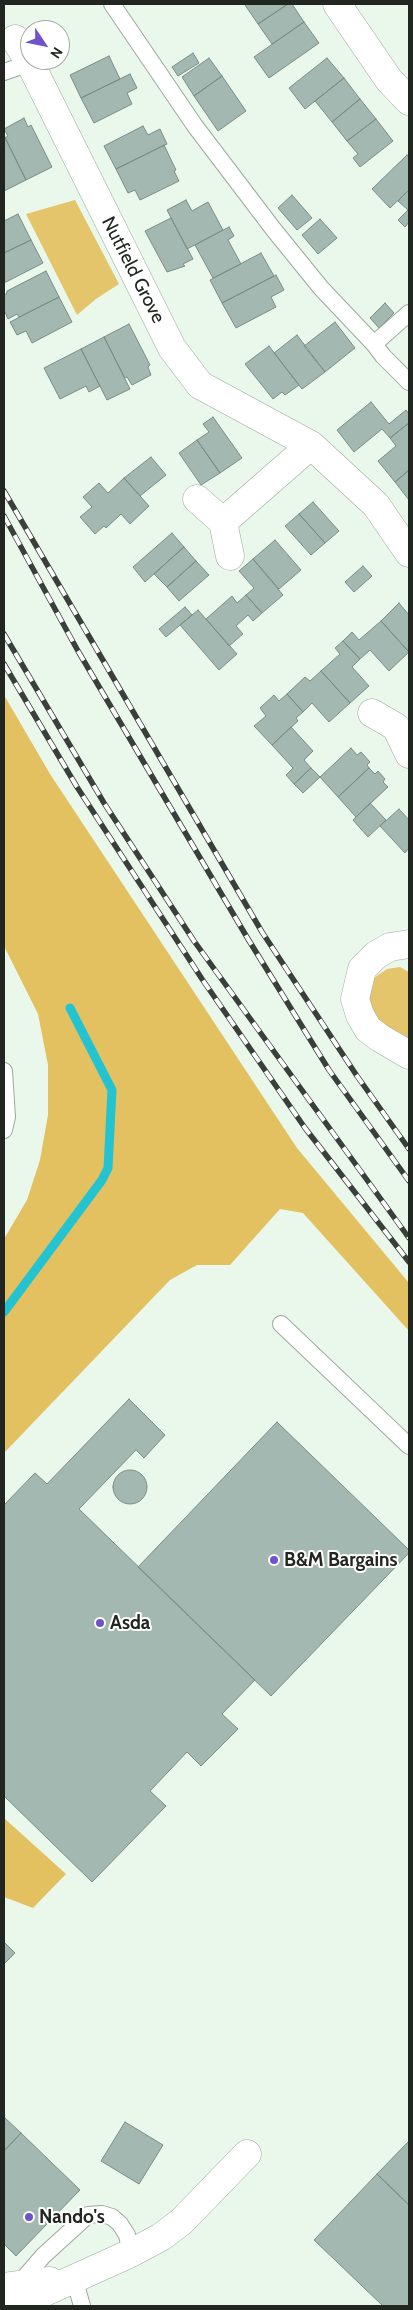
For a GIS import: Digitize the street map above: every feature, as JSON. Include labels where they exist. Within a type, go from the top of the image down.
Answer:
[{"type":"street","points":[[337,4],[389,80],[409,101]]},
{"type":"street","name":"Nutfield Grove","points":[[15,39],[20,47]]},
{"type":"street","name":"Nutfield Grove","points":[[33,70],[172,348],[200,385],[311,445],[376,505],[409,553]]},
{"type":"street","points":[[223,522],[311,445]]},
{"type":"street","points":[[197,499],[223,522],[230,556]]},
{"type":"street","points":[[372,713],[403,723],[409,754]]},
{"type":"street","points":[[409,944],[390,947],[376,955],[362,969],[354,999],[368,1029],[409,1055]]},
{"type":"street","points":[[12,2293],[74,2278],[131,2253],[171,2230],[248,2154]]},
{"type":"lane","points":[[112,4],[195,126],[274,230],[321,288],[409,382]]},
{"type":"lane","points":[[4,72],[20,66]]},
{"type":"lane","points":[[374,344],[409,313]]},
{"type":"lane","points":[[4,1071],[7,1117],[4,1130]]},
{"type":"lane","points":[[281,1324],[409,1446]]},
{"type":"lane","points":[[12,2293],[43,2256],[81,2219],[88,2215],[102,2214],[112,2217],[120,2224],[127,2235],[131,2253]]},
{"type":"lane","points":[[74,2278],[82,2306]]},
{"type":"shaded area","points":[[75,200],[119,284],[96,299],[77,315],[26,214]]},
{"type":"shaded area","points":[[4,695],[50,774],[297,1148],[409,1283],[409,1331],[303,1213],[280,1209],[230,1265],[197,1265],[170,1280],[4,1453],[4,1239],[27,1200],[40,1160],[48,1115],[48,1065],[38,1014],[4,946]]},
{"type":"shaded area","points":[[400,967],[409,972],[409,1044],[385,1031],[368,1008],[371,980],[387,969]]},
{"type":"shaded area","points":[[4,1818],[66,1874],[33,1908],[4,1897]]},
{"type":"building","points":[[246,4],[288,4],[258,24]]},
{"type":"building","points":[[288,4],[292,4],[304,22],[272,44],[258,24]]},
{"type":"building","points":[[304,22],[319,43],[269,78],[254,57]]},
{"type":"building","points":[[193,53],[199,63],[178,76],[172,67]]},
{"type":"building","points":[[109,56],[120,79],[81,98],[70,75]]},
{"type":"building","points":[[209,58],[222,76],[194,96],[182,77]]},
{"type":"building","points":[[327,58],[344,78],[305,109],[289,88]]},
{"type":"building","points":[[130,74],[137,88],[127,93],[132,104],[94,123],[81,98]]},
{"type":"building","points":[[222,76],[246,111],[218,131],[194,96]]},
{"type":"building","points":[[344,78],[360,99],[332,122],[315,101]]},
{"type":"building","points":[[360,99],[376,119],[347,141],[332,122]]},
{"type":"building","points":[[24,118],[28,127],[31,125],[52,167],[26,180],[5,138],[8,136],[4,129]]},
{"type":"building","points":[[376,119],[393,141],[360,167],[353,158],[358,154],[347,141]]},
{"type":"building","points":[[143,126],[148,135],[160,129],[167,144],[116,169],[104,146]]},
{"type":"building","points":[[4,135],[26,180],[4,191]]},
{"type":"building","points":[[164,145],[179,181],[140,200],[135,190],[128,193],[116,169]]},
{"type":"building","points":[[407,155],[409,157],[409,190],[390,208],[372,189]]},
{"type":"building","points":[[409,190],[409,222],[405,227],[398,220],[408,210],[398,201]]},
{"type":"building","points":[[292,195],[312,218],[297,230],[278,208]]},
{"type":"building","points":[[186,200],[192,211],[208,202],[223,230],[187,249],[167,210]]},
{"type":"building","points":[[18,214],[31,240],[4,253],[4,221]]},
{"type":"building","points":[[171,218],[193,259],[183,264],[185,266],[167,272],[145,231]]},
{"type":"building","points":[[320,219],[337,238],[318,254],[302,235]]},
{"type":"building","points":[[229,227],[234,236],[228,240],[241,264],[213,278],[195,245]]},
{"type":"building","points":[[31,240],[43,263],[4,283],[4,253]]},
{"type":"building","points":[[261,253],[274,276],[222,303],[210,280]]},
{"type":"building","points":[[46,271],[59,297],[19,317],[17,314],[8,319],[4,310],[4,295],[7,291]]},
{"type":"building","points":[[276,275],[284,290],[271,297],[276,307],[236,328],[222,303]]},
{"type":"building","points":[[59,297],[72,322],[32,343],[26,331],[17,335],[10,322]]},
{"type":"building","points":[[385,303],[394,313],[379,328],[370,318]]},
{"type":"building","points":[[335,322],[355,348],[325,372],[304,346]]},
{"type":"building","points":[[129,324],[150,365],[148,367],[151,375],[132,385],[127,377],[125,378],[104,337]]},
{"type":"building","points":[[297,335],[325,372],[302,389],[274,353]]},
{"type":"building","points":[[104,337],[130,389],[107,400],[81,349]]},
{"type":"building","points":[[269,346],[299,385],[285,395],[282,392],[273,399],[245,364]]},
{"type":"building","points":[[81,349],[100,386],[89,392],[86,386],[60,399],[44,368]]},
{"type":"building","points":[[371,402],[389,424],[406,410],[409,414],[409,423],[390,438],[382,429],[354,452],[337,430]]},
{"type":"building","points":[[213,417],[242,458],[220,473],[197,440],[209,432],[203,424]]},
{"type":"building","points":[[409,423],[409,470],[395,482],[378,461],[396,446],[390,438]]},
{"type":"building","points":[[197,440],[220,473],[201,485],[179,453]]},
{"type":"building","points":[[151,457],[166,475],[140,496],[124,478]]},
{"type":"building","points":[[409,470],[409,500],[395,482]]},
{"type":"building","points":[[124,478],[149,506],[130,524],[121,514],[106,528],[104,526],[95,534],[80,517],[92,507],[83,497],[99,483],[108,493]]},
{"type":"building","points":[[313,502],[339,531],[325,543],[299,514]]},
{"type":"building","points":[[299,514],[325,543],[311,555],[285,526]]},
{"type":"building","points":[[172,533],[184,547],[145,582],[133,567]]},
{"type":"building","points":[[275,540],[301,570],[279,589],[253,559]]},
{"type":"building","points":[[184,547],[196,561],[167,587],[154,574]]},
{"type":"building","points":[[253,559],[283,595],[262,613],[246,595],[254,588],[239,571]]},
{"type":"building","points":[[196,561],[209,575],[179,601],[167,587]]},
{"type":"building","points":[[363,566],[372,576],[354,592],[345,582]]},
{"type":"building","points":[[246,595],[262,613],[253,621],[248,615],[236,626],[243,634],[229,646],[206,619],[232,596],[237,603]]},
{"type":"building","points":[[399,603],[409,615],[409,652],[381,621]]},
{"type":"building","points":[[185,607],[192,615],[166,637],[159,629]]},
{"type":"building","points":[[198,610],[237,654],[219,670],[180,625]]},
{"type":"building","points":[[381,621],[409,652],[389,671],[370,650],[360,659],[343,641],[352,632],[359,640]]},
{"type":"building","points":[[343,641],[360,659],[352,667],[369,686],[350,703],[321,671],[340,654],[335,648]]},
{"type":"building","points":[[321,671],[350,703],[329,722],[312,703],[303,712],[287,694],[305,677],[310,681]]},
{"type":"building","points":[[287,694],[303,712],[296,718],[298,721],[272,745],[254,726],[266,716],[260,708],[274,695],[279,701]]},
{"type":"building","points":[[291,727],[313,751],[304,760],[311,768],[294,784],[286,775],[293,768],[272,745]]},
{"type":"building","points":[[351,748],[357,755],[361,752],[370,762],[367,765],[369,768],[338,797],[320,777]]},
{"type":"building","points":[[311,768],[320,777],[303,793],[294,784]]},
{"type":"building","points":[[369,768],[375,774],[378,771],[385,779],[383,782],[388,787],[356,817],[338,797]]},
{"type":"building","points":[[370,803],[386,820],[368,837],[353,820]]},
{"type":"building","points":[[399,809],[409,820],[409,848],[405,853],[380,826]]},
{"type":"building","name":"Asda","points":[[129,1399],[165,1435],[144,1458],[136,1450],[79,1509],[255,1680],[222,1714],[238,1729],[201,1766],[187,1752],[150,1791],[166,1806],[92,1882],[4,1796],[4,1505],[35,1473],[47,1484]]},
{"type":"building","name":"B&M Bargains","points":[[277,1422],[409,1550],[409,1553],[271,1696],[138,1567]]},
{"type":"building","points":[[130,1470],[137,1471],[142,1475],[146,1480],[146,1494],[142,1499],[137,1503],[130,1504],[123,1503],[118,1499],[114,1494],[113,1487],[114,1480],[118,1475],[123,1471]]},
{"type":"building","points":[[4,1942],[15,1953],[4,1964]]},
{"type":"building","points":[[4,2117],[21,2133],[4,2151]]},
{"type":"building","points":[[125,2122],[163,2145],[139,2184],[101,2161]]},
{"type":"building","name":"Nando's","points":[[21,2133],[80,2190],[16,2256],[4,2244],[4,2151]]},
{"type":"building","points":[[409,2141],[409,2205],[377,2174]]},
{"type":"building","points":[[377,2174],[409,2205],[409,2306],[383,2306],[314,2240]]},
{"type":"waterway","points":[[4,1312],[102,1180],[108,1168],[112,1090],[70,1008]]},
{"type":"railway","points":[[4,491],[262,932],[357,1076],[409,1149]]},
{"type":"railway","points":[[4,516],[78,651],[248,939],[329,1070],[409,1181]]},
{"type":"railway","points":[[4,634],[104,803],[194,941],[409,1238]]},
{"type":"railway","points":[[4,664],[77,787],[202,979],[305,1128],[409,1262]]},
{"type":"place","name":"B&M Bargains","points":[[274,1560]]},
{"type":"place","name":"Asda","points":[[100,1623]]},
{"type":"place","name":"Nando's","points":[[29,2217]]}]
